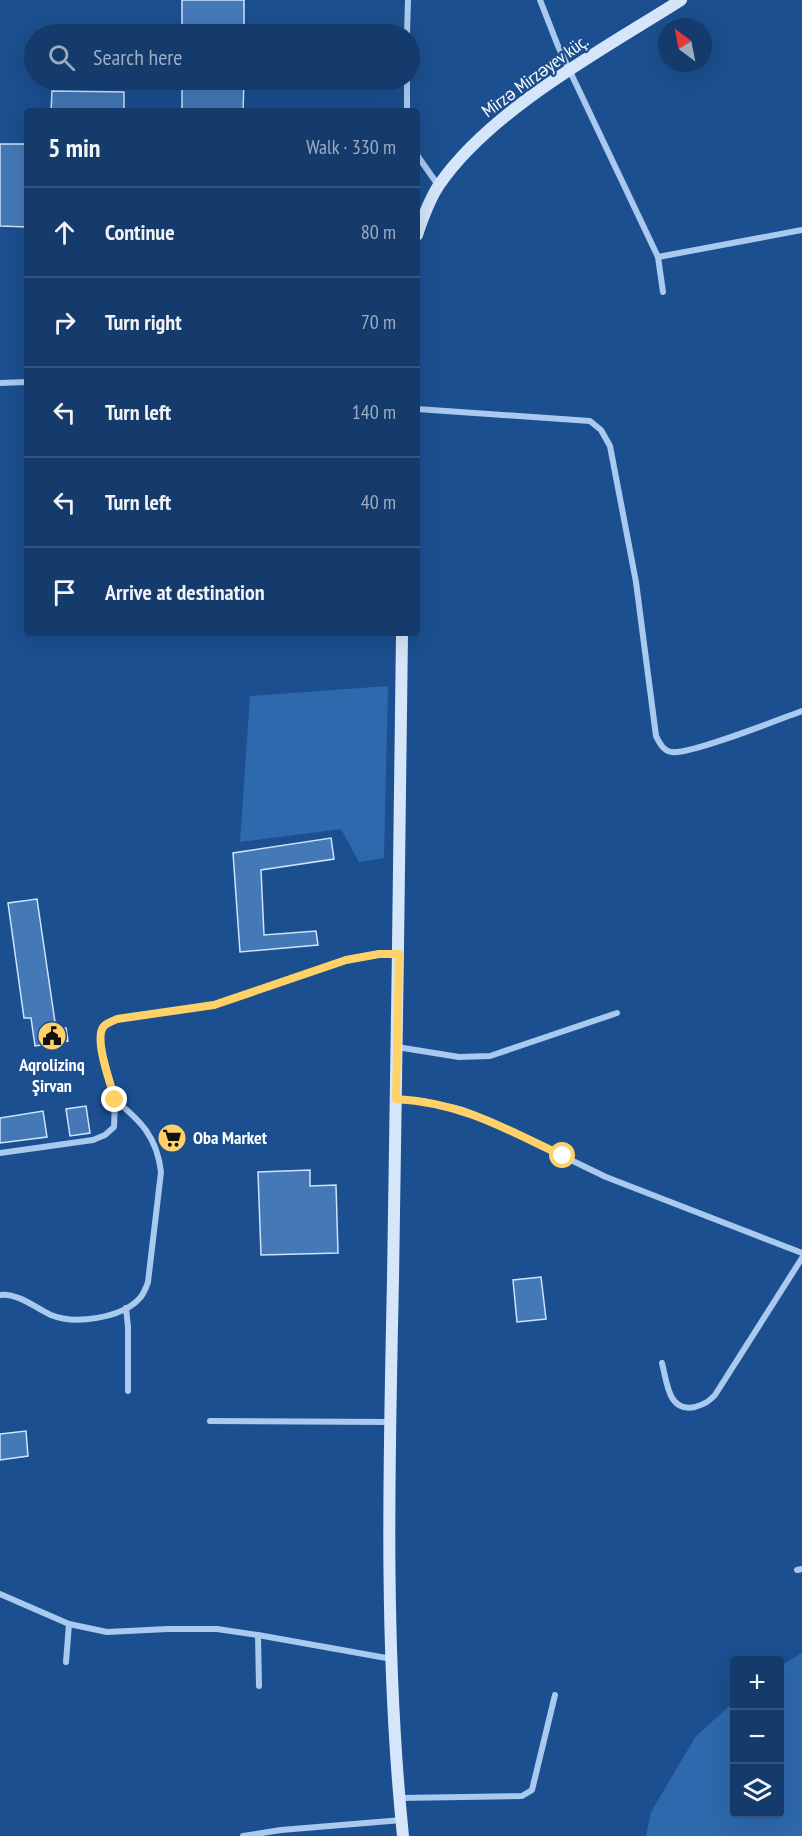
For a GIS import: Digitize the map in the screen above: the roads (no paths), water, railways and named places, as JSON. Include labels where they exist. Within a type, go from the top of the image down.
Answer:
[{"type":"main road","name":"Mirzə Mirzəyev küç.","points":[[420,227],[439,185],[455,165],[496,124],[570,70],[681,0]]},
{"type":"main road","points":[[402,636],[399,954],[390,1422],[392,1659],[403,1836]]},
{"type":"street","points":[[407,24],[408,0]]},
{"type":"street","points":[[540,0],[570,70],[658,257],[663,292]]},
{"type":"street","points":[[407,90],[407,108]]},
{"type":"street","points":[[420,159],[439,185]]},
{"type":"street","points":[[658,257],[802,230]]},
{"type":"street","points":[[0,383],[24,382]]},
{"type":"street","points":[[420,409],[590,421],[601,430],[610,446],[636,582],[656,736],[662,747],[672,752],[692,749],[802,711]]},
{"type":"street","points":[[0,1154],[93,1140],[105,1135],[114,1127],[115,1100],[100,1044],[101,1031],[105,1025],[117,1019],[214,1005],[346,960],[379,954],[399,954]]},
{"type":"street","points":[[397,1047],[459,1057],[490,1056],[617,1013]]},
{"type":"street","points":[[396,1099],[423,1101],[463,1110],[606,1177],[802,1253]]},
{"type":"street","points":[[0,1295],[5,1294],[20,1299],[54,1316],[74,1319],[105,1317],[126,1308],[140,1298],[148,1282],[161,1172],[159,1155],[151,1136],[137,1119],[115,1100]]},
{"type":"street","points":[[662,1363],[673,1401],[679,1407],[689,1408],[707,1404],[802,1258]]},
{"type":"street","points":[[126,1308],[128,1391]]},
{"type":"street","points":[[210,1421],[390,1422]]},
{"type":"street","points":[[0,1594],[69,1624],[107,1632],[217,1629],[392,1659]]},
{"type":"street","points":[[66,1662],[69,1624]]},
{"type":"street","points":[[258,1635],[259,1686]]},
{"type":"street","points":[[400,1798],[522,1796],[532,1790],[555,1695]]},
{"type":"street","points":[[243,1836],[281,1830],[402,1820]]},
{"type":"place","name":"Aqrolizinq Şirvan","points":[[52,1036]]},
{"type":"place","name":"Oba Market","points":[[172,1138]]}]
